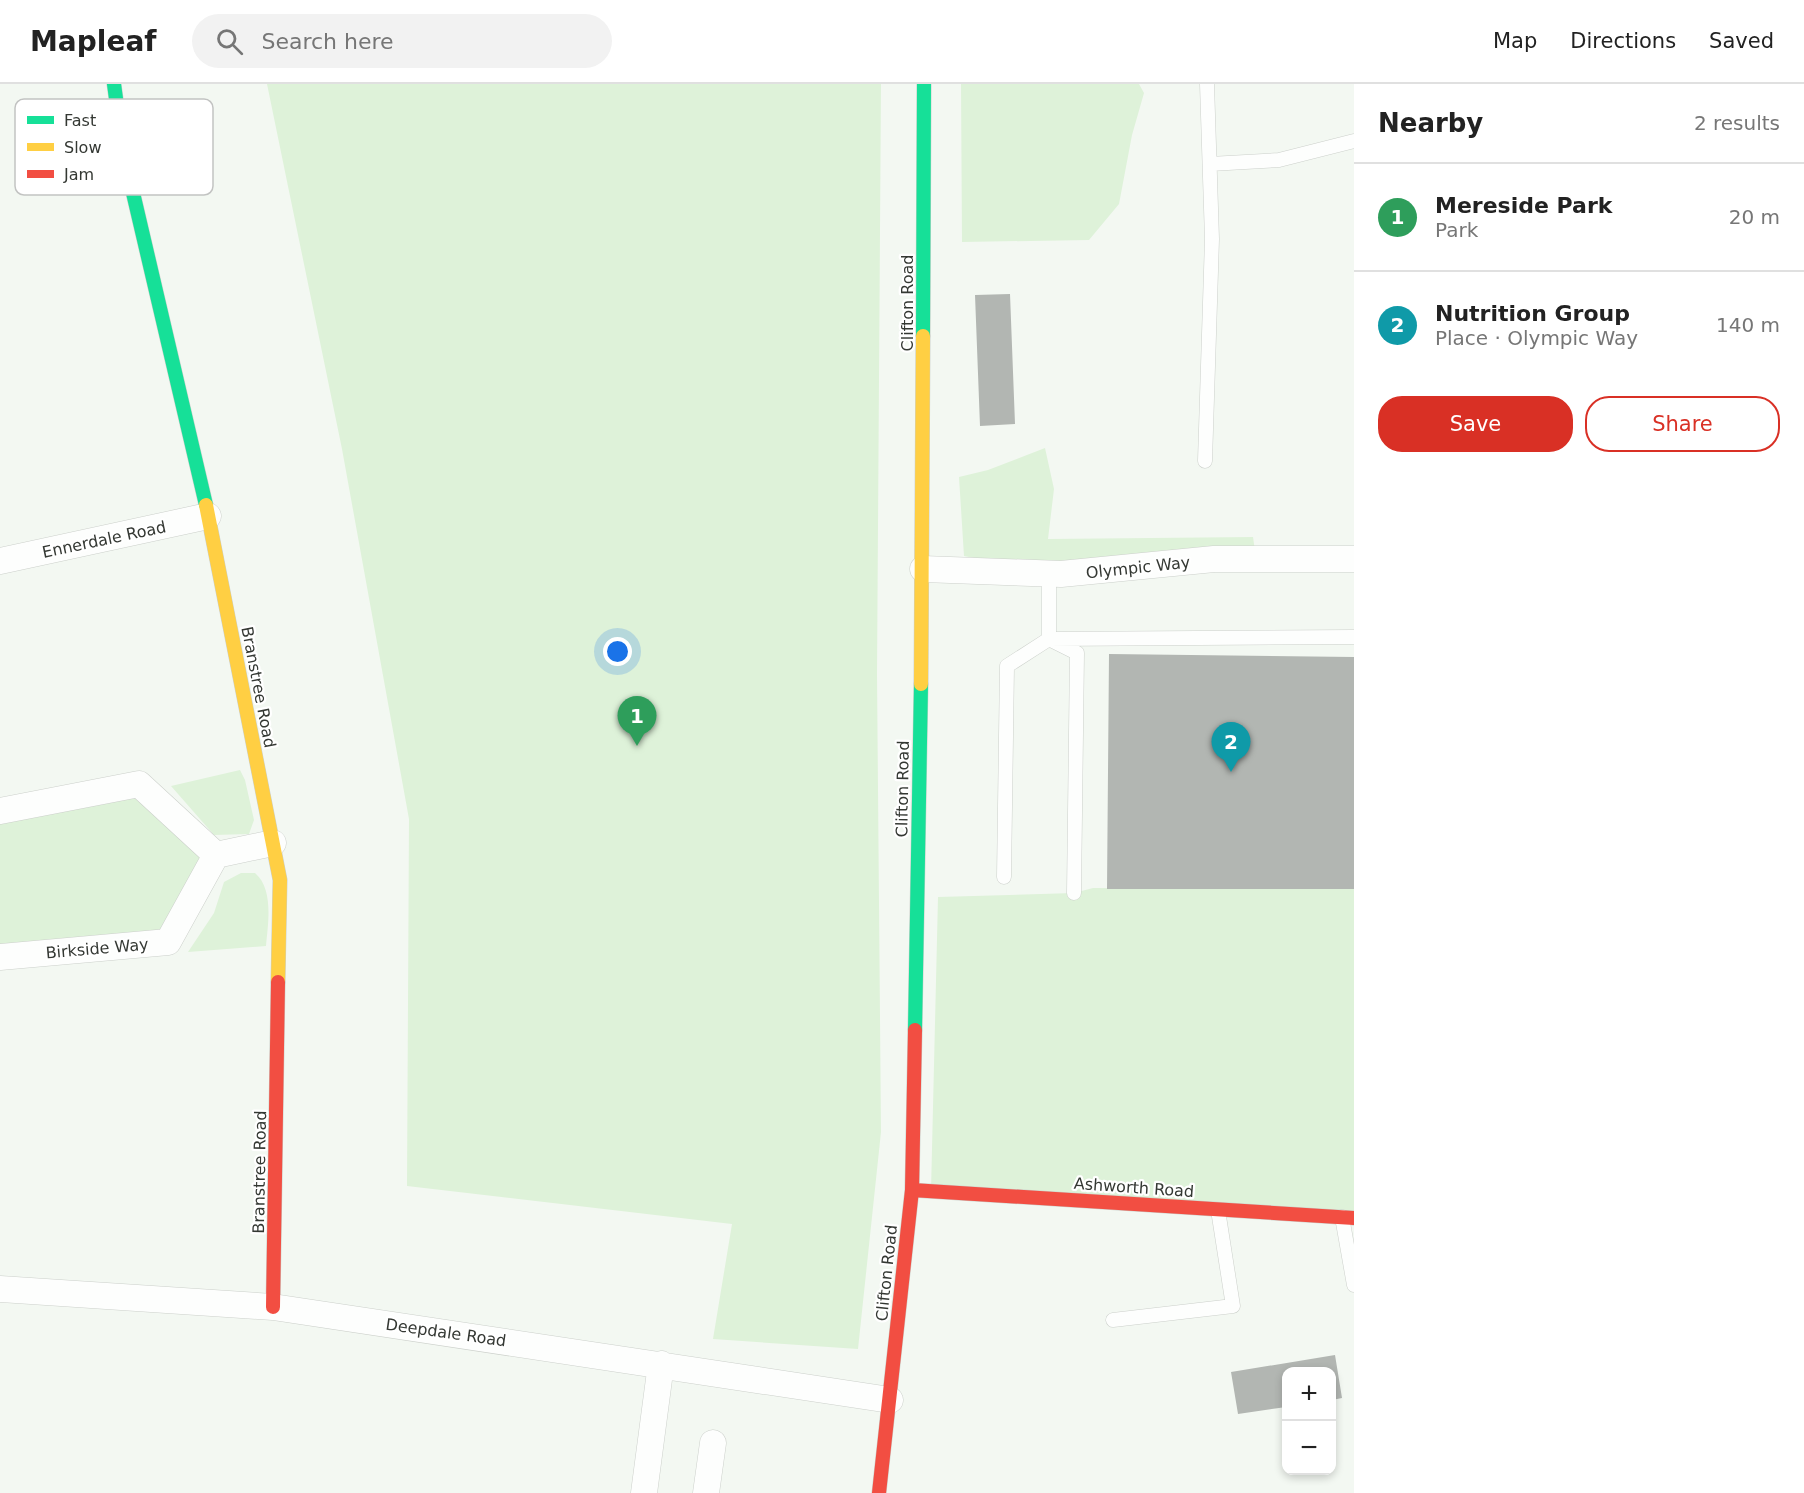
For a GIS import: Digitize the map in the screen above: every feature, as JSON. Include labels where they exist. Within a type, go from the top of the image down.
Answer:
[{"type":"street","name":"Branstree Road","points":[[114,84],[116,99]]},
{"type":"street","name":"Clifton Road","points":[[879,1493],[912,1190],[923,569],[924,84]]},
{"type":"street","name":"Branstree Road","points":[[133,195],[208,516],[280,880],[273,1307]]},
{"type":"street","name":"Ennerdale Road","points":[[0,561],[208,516]]},
{"type":"street","name":"Olympic Way","points":[[923,569],[1049,574],[1214,559],[1354,559]]},
{"type":"street","points":[[0,810],[139,784],[216,855],[273,843]]},
{"type":"street","name":"Birkside Way","points":[[0,957],[168,942],[216,855]]},
{"type":"street","name":"Ashworth Road","points":[[912,1190],[1348,1217]]},
{"type":"street","name":"Deepdale Road","points":[[0,1289],[273,1307],[890,1400]]},
{"type":"street","points":[[644,1493],[661,1364]]},
{"type":"street","points":[[706,1493],[713,1443]]},
{"type":"lane","points":[[1205,461],[1212,239],[1207,84]]},
{"type":"lane","points":[[1210,164],[1279,160],[1354,141]]},
{"type":"lane","points":[[1049,574],[1049,639]]},
{"type":"lane","points":[[1004,877],[1006,666],[1049,639],[1354,637]]},
{"type":"lane","points":[[1049,639],[1077,653],[1074,893]]},
{"type":"lane","points":[[1113,1320],[1233,1306],[1218,1210]]},
{"type":"lane","points":[[1348,1217],[1354,1285]]},
{"type":"green space","points":[[267,84],[881,84],[877,674],[881,1132],[858,1349],[713,1339],[732,1224],[407,1186],[409,819],[342,449]]},
{"type":"green space","points":[[961,84],[1139,84],[1144,93],[1132,135],[1119,204],[1089,240],[962,242]]},
{"type":"green space","points":[[1045,448],[1054,489],[1048,539],[1253,537],[1255,551],[1009,565],[964,556],[959,477],[988,470]]},
{"type":"green space","points":[[240,770],[245,780],[254,820],[249,834],[214,835],[171,786]]},
{"type":"green space","points":[[139,784],[216,855],[168,942],[0,957],[0,811]]},
{"type":"green space","points":[[241,873],[255,873],[265,888],[268,907],[266,946],[188,952],[214,913],[224,882]]},
{"type":"green space","points":[[1093,888],[1354,889],[1354,1219],[931,1191],[938,897],[1074,893]]},
{"type":"building","points":[[1010,294],[1015,424],[980,426],[975,295]]},
{"type":"building","points":[[1109,654],[1354,657],[1354,889],[1107,889]]},
{"type":"building","points":[[1335,1355],[1342,1398],[1336,1399],[1336,1367],[1282,1367],[1282,1408],[1238,1414],[1231,1372]]},
{"type":"traffic: fast","points":[[114,84],[116,99]]},
{"type":"traffic: fast","points":[[923,336],[924,84]]},
{"type":"traffic: fast","points":[[134,195],[206,505]]},
{"type":"traffic: fast","points":[[915,1030],[921,684]]},
{"type":"traffic: slow","points":[[921,684],[923,336]]},
{"type":"traffic: slow","points":[[206,505],[280,880],[278,982]]},
{"type":"traffic: jam","points":[[273,1307],[278,982]]},
{"type":"traffic: jam","points":[[879,1493],[912,1190],[915,1030]]},
{"type":"traffic: jam","points":[[912,1190],[1354,1218]]},
{"type":"place","name":"Mereside Park","points":[[637,746]]},
{"type":"place","name":"Nutrition Group","points":[[1231,772]]}]
